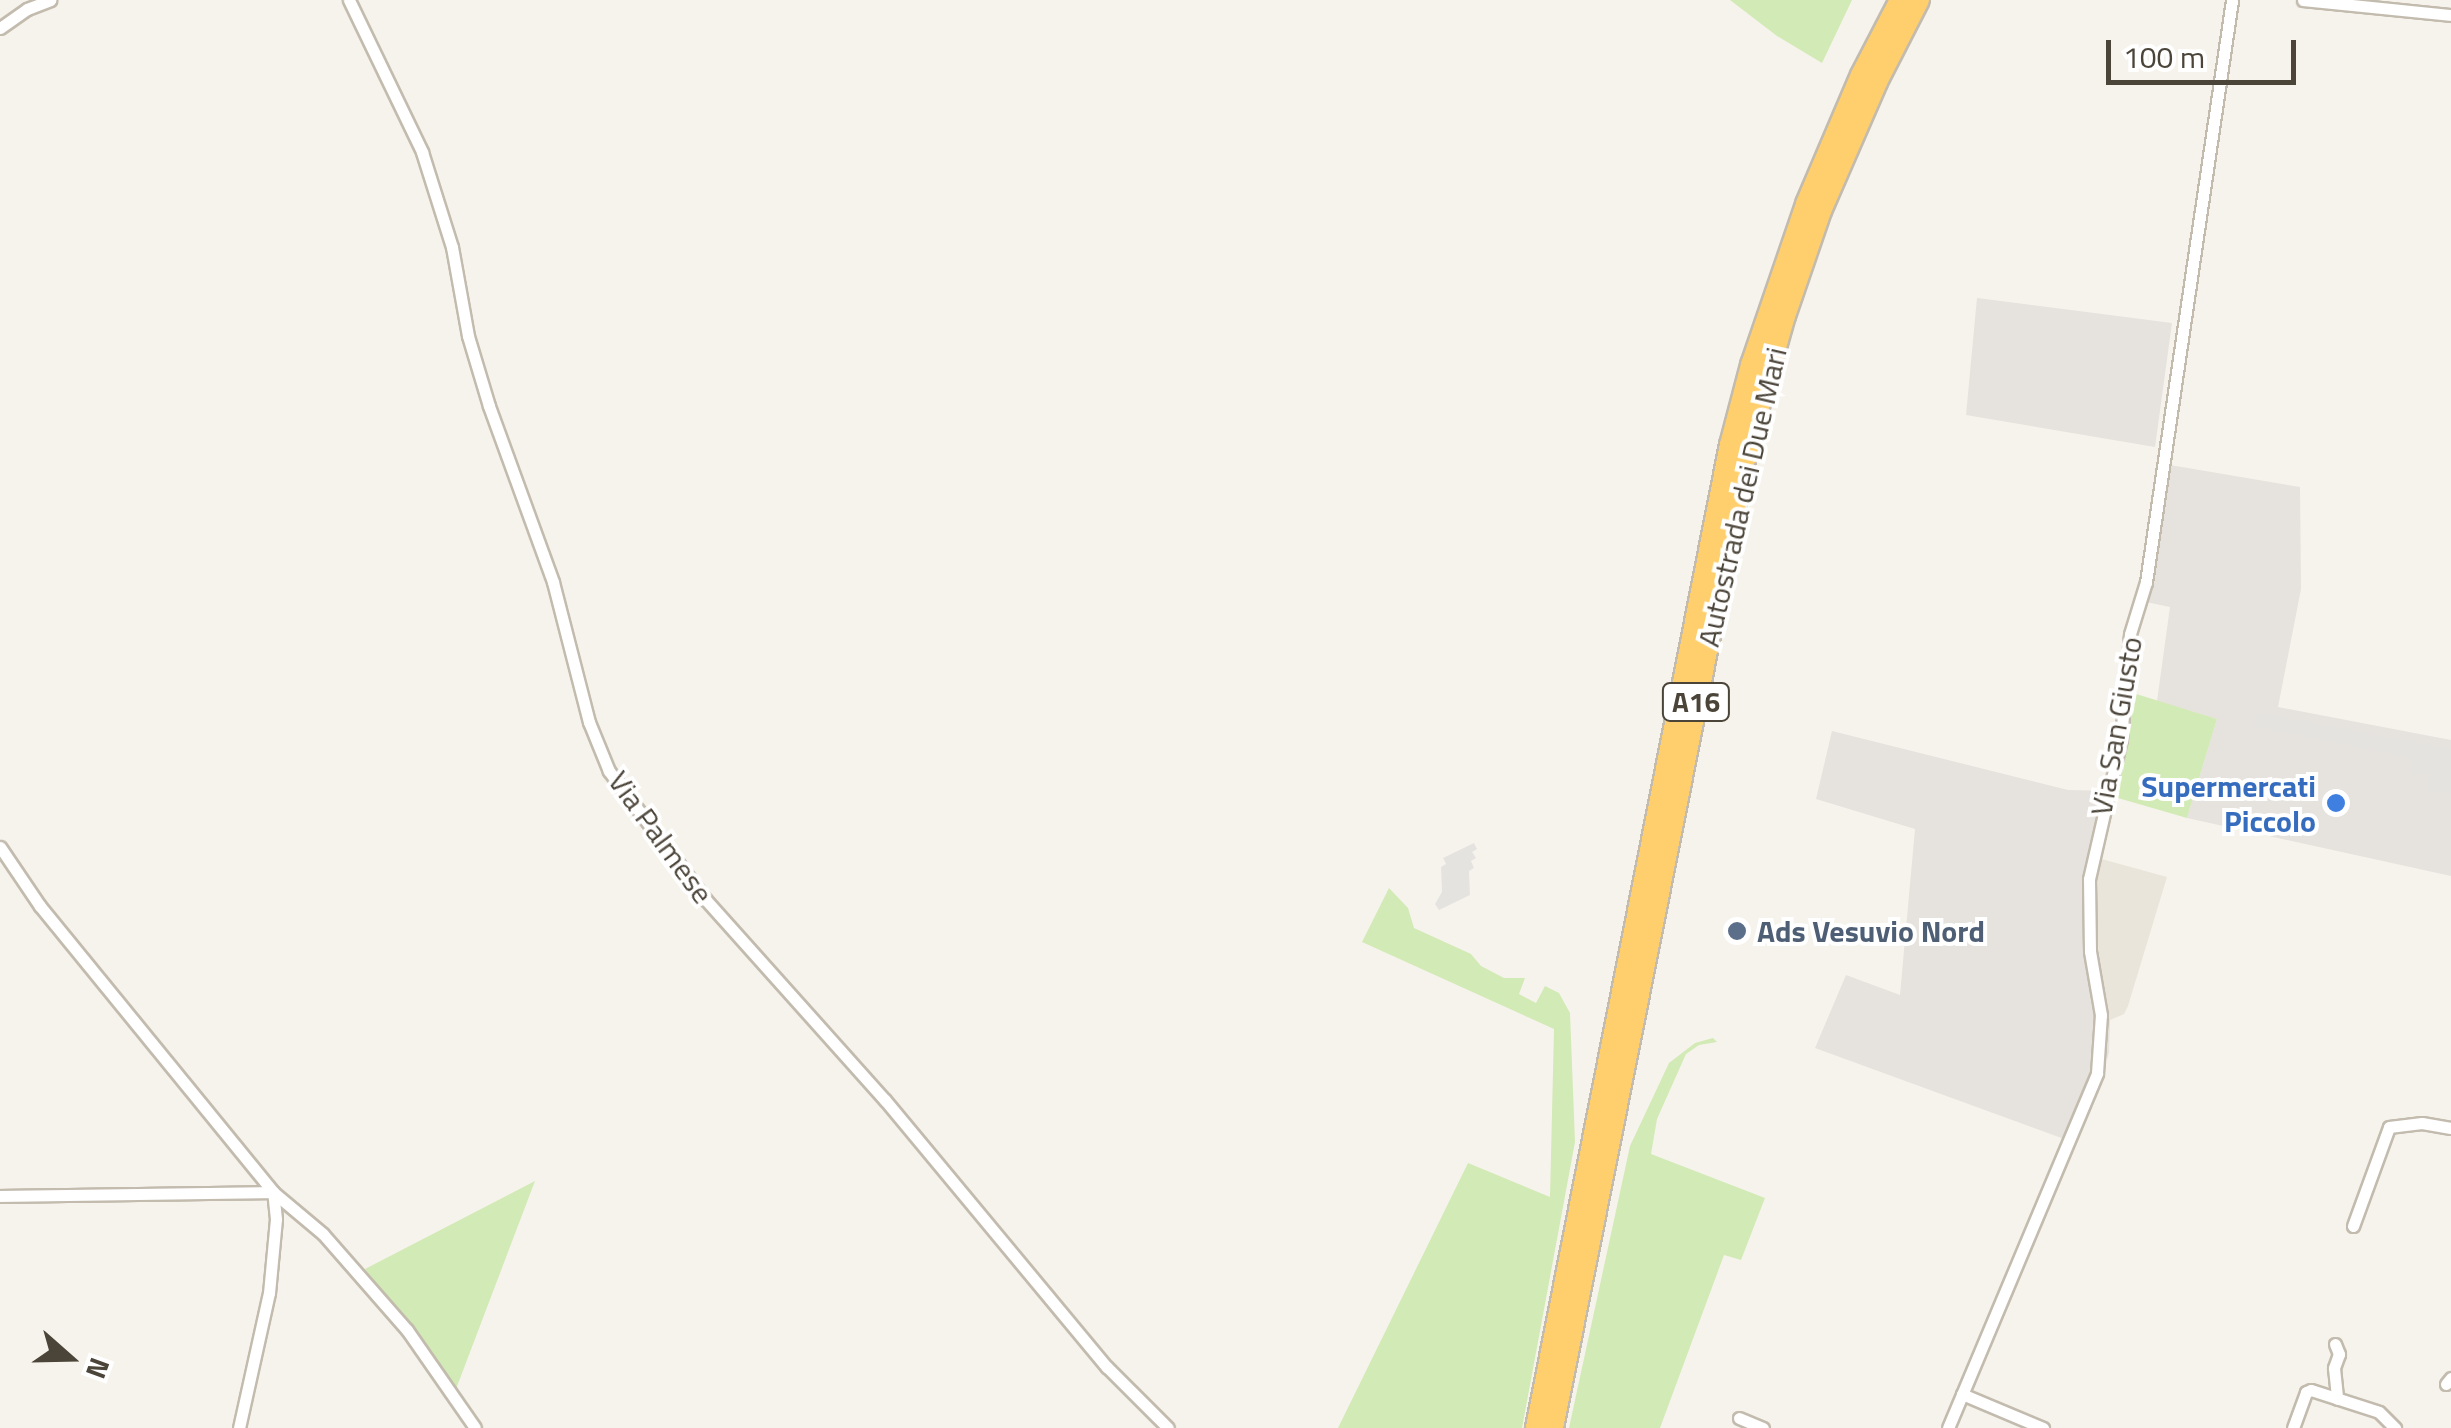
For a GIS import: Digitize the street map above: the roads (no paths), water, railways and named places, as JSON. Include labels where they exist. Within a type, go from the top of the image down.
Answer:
[{"type":"highway","name":"Autostrada dei Due Mari","points":[[1536,1428],[1730,445],[1751,365],[1806,204],[1840,122],[1900,0]]},
{"type":"highway","name":"Autostrada dei Due Mari","points":[[1553,1428],[1747,450],[1785,316],[1822,211],[1870,98],[1919,0]]},
{"type":"street","points":[[0,28],[27,8],[50,0]]},
{"type":"street","name":"Via Palmese","points":[[349,0],[422,152],[452,247],[468,336],[553,582],[589,722],[609,771],[706,900],[885,1100],[1107,1367],[1168,1428]]},
{"type":"street","name":"Via San Giusto","points":[[1948,1428],[2097,1073],[2100,1015],[2090,951],[2089,879],[2120,739],[2130,634],[2146,582],[2232,0]]},
{"type":"street","points":[[2304,0],[2451,15]]},
{"type":"street","points":[[0,848],[40,906],[273,1192],[323,1234],[407,1330],[475,1428]]},
{"type":"street","points":[[2353,1226],[2389,1127],[2422,1123],[2451,1128]]},
{"type":"street","points":[[0,1196],[273,1192]]},
{"type":"street","points":[[239,1428],[269,1293],[276,1219],[273,1192]]},
{"type":"street","points":[[2335,1344],[2340,1354],[2334,1368],[2337,1399]]},
{"type":"street","points":[[2293,1428],[2306,1392],[2379,1412],[2395,1428]]},
{"type":"street","points":[[1962,1394],[2043,1428]]},
{"type":"street","points":[[1739,1418],[1763,1428]]},
{"type":"place","name":"Supermercati Piccolo","points":[[2336,803]]},
{"type":"place","name":"Ads Vesuvio Nord","points":[[1737,931]]}]
